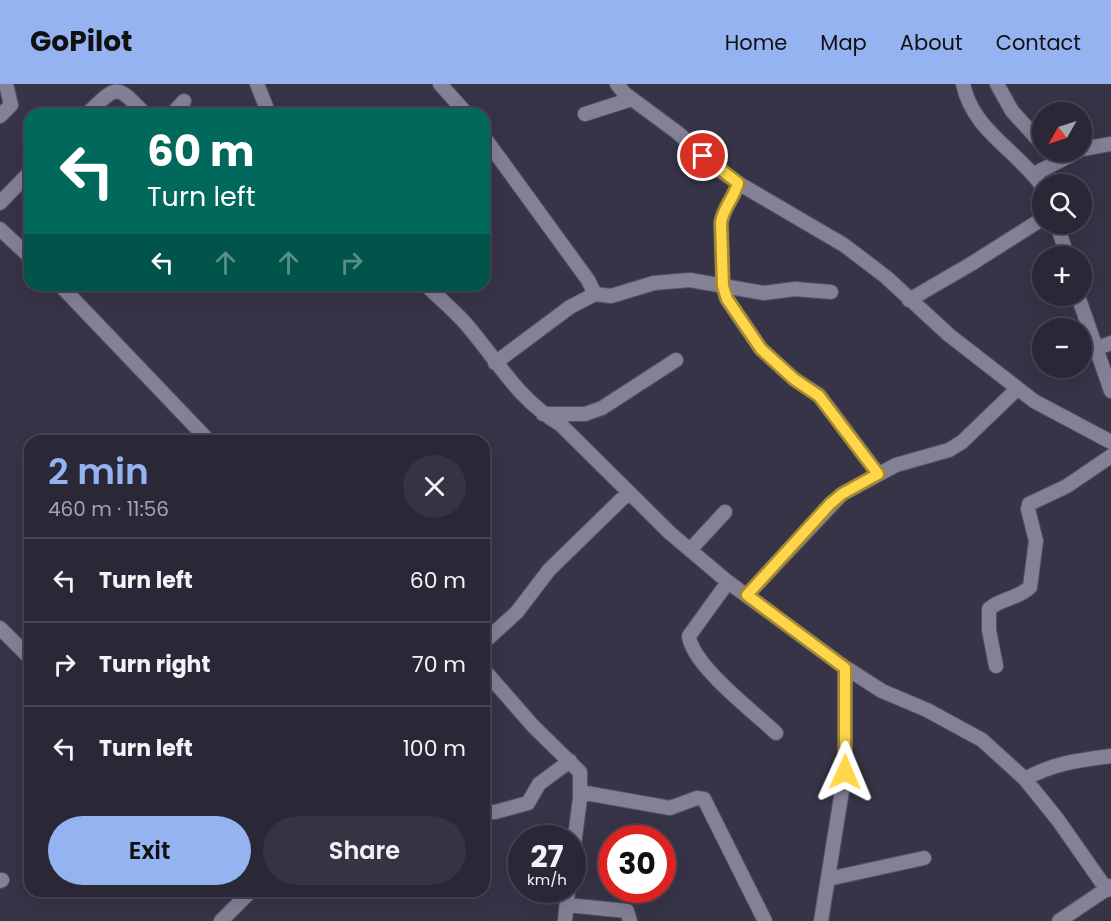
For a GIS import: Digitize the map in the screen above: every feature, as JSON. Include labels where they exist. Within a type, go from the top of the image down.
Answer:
[{"type":"street","points":[[0,116],[11,105],[6,84]]},
{"type":"street","points":[[257,84],[267,108]]},
{"type":"street","points":[[440,84],[462,108]]},
{"type":"street","points":[[617,84],[632,99],[678,133],[716,168],[844,245],[886,277],[949,335],[1017,389],[1051,412],[1111,442]]},
{"type":"street","points":[[963,84],[969,106],[978,121],[1034,174],[1048,162]]},
{"type":"street","points":[[997,84],[1012,111],[1032,133]]},
{"type":"street","points":[[93,108],[111,90],[118,88],[124,90],[140,108]]},
{"type":"street","points":[[585,114],[632,99]]},
{"type":"street","points":[[178,108],[184,101]]},
{"type":"street","points":[[1092,147],[1111,144]]},
{"type":"street","points":[[490,145],[588,280],[595,294]]},
{"type":"street","points":[[0,203],[24,178]]},
{"type":"street","points":[[738,183],[735,194],[723,213],[721,223],[723,286],[727,299],[761,349],[794,379],[819,396],[878,474]]},
{"type":"street","points":[[909,300],[1032,225]]},
{"type":"street","points":[[0,229],[24,251]]},
{"type":"street","points":[[495,363],[570,307],[595,294],[611,296],[654,283],[690,280],[764,293],[795,289],[831,292]]},
{"type":"street","points":[[66,291],[203,435]]},
{"type":"street","points":[[432,291],[466,323],[504,377],[543,414],[561,425],[628,493],[728,582],[845,668],[882,691],[927,710],[982,740],[1025,779],[1109,888],[1059,921]]},
{"type":"street","points":[[1081,306],[1111,391]]},
{"type":"street","points":[[1095,349],[1111,343]]},
{"type":"street","points":[[543,414],[585,414],[602,408],[676,360]]},
{"type":"street","points":[[747,595],[830,504],[842,494],[896,465],[956,446],[1017,389]]},
{"type":"street","points":[[996,666],[989,630],[989,609],[994,604],[1015,598],[1030,587],[1036,541],[1028,509],[1029,504],[1067,486],[1111,456]]},
{"type":"street","points":[[490,637],[517,612],[549,570],[628,493]]},
{"type":"street","points":[[690,550],[725,512]]},
{"type":"street","points":[[728,582],[689,636],[690,645],[702,663],[777,733]]},
{"type":"street","points":[[0,628],[24,652]]},
{"type":"street","points":[[821,921],[845,772],[845,668]]},
{"type":"street","points":[[490,677],[533,726],[580,772],[576,825]]},
{"type":"street","points":[[1025,779],[1042,770],[1072,761],[1111,756]]},
{"type":"street","points":[[490,812],[528,803],[539,784],[570,761]]},
{"type":"street","points":[[580,792],[670,808],[698,798],[704,800],[765,921]]},
{"type":"street","points":[[828,879],[924,858]]},
{"type":"street","points":[[220,921],[245,897]]},
{"type":"street","points":[[565,921],[567,905],[627,911],[630,921]]},
{"type":"route","points":[[703,156],[738,183],[735,194],[723,213],[721,223],[723,286],[727,299],[761,349],[794,379],[819,396],[878,474],[842,494],[830,504],[747,595],[845,668],[845,772]]}]
